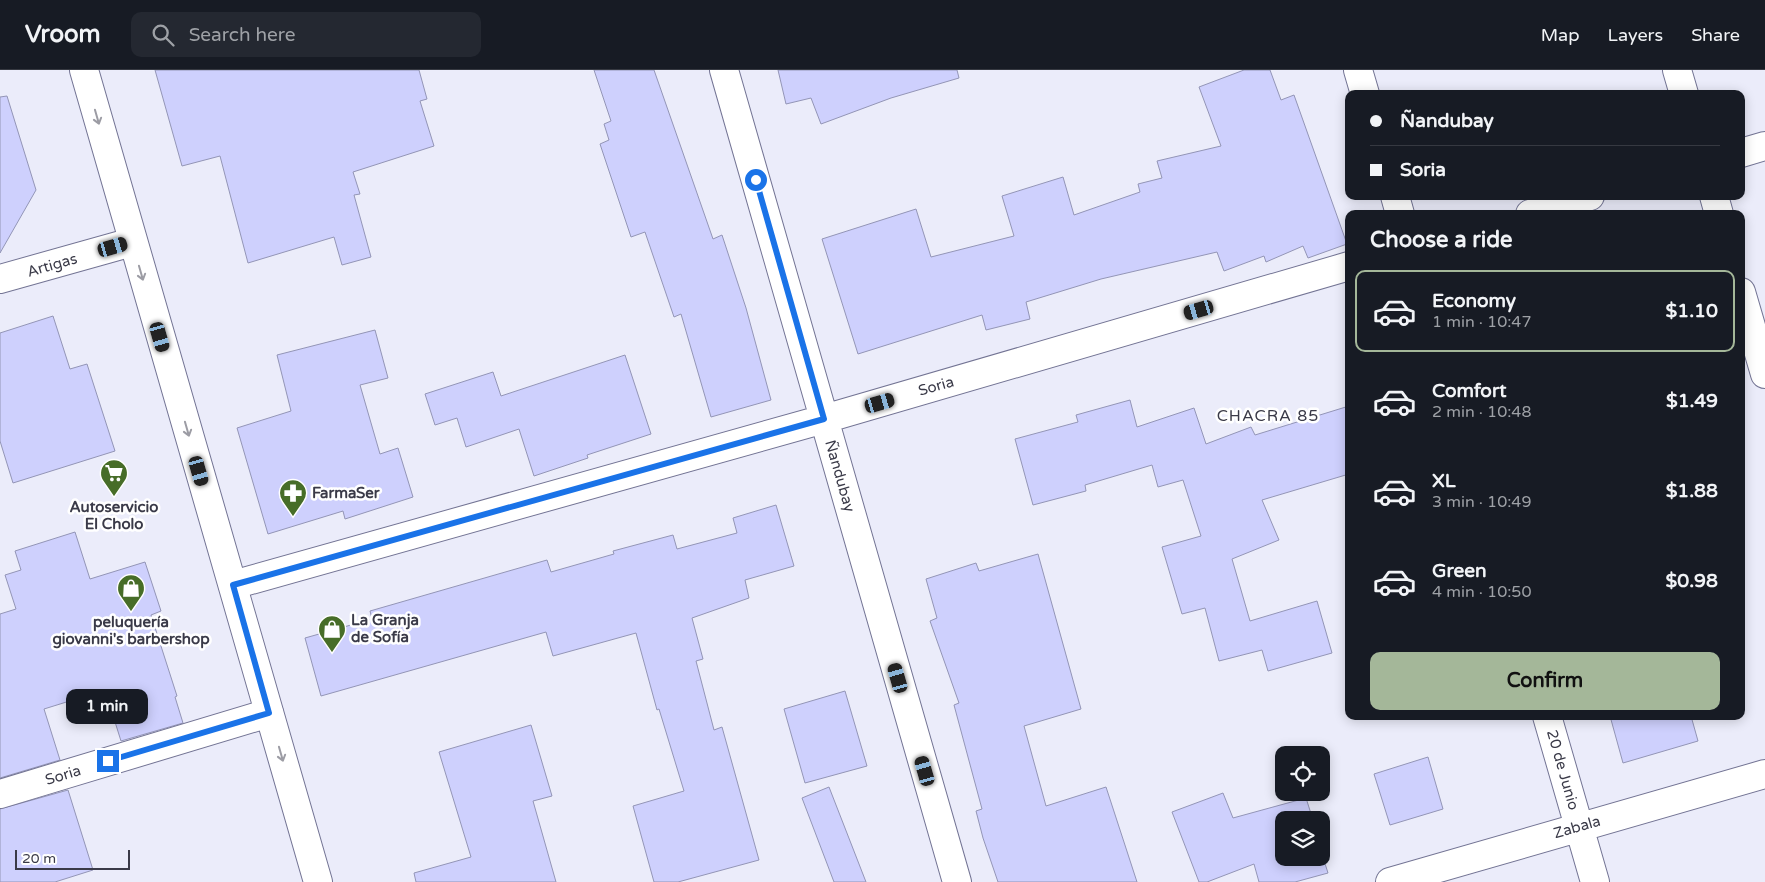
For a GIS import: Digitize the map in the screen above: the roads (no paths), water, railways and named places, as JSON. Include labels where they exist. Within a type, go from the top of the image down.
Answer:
[{"type":"street","points":[[84,70],[132,242],[318,882]]},
{"type":"street","name":"Ñandubay","points":[[724,70],[957,882]]},
{"type":"street","points":[[1358,70],[1364,90]]},
{"type":"street","points":[[1677,70],[1683,90]]},
{"type":"street","points":[[1745,152],[1765,146]]},
{"type":"street","points":[[1543,210],[1577,200]]},
{"type":"street","name":"Artigas","points":[[0,279],[132,242]]},
{"type":"street","name":"Soria","points":[[233,585],[824,419],[1345,267]]},
{"type":"street","points":[[1745,306],[1765,374]]},
{"type":"street","name":"Soria","points":[[0,794],[269,713]]},
{"type":"street","name":"20 de Junio","points":[[1548,720],[1595,882]]},
{"type":"street","name":"Zabala","points":[[1390,882],[1765,774]]},
{"type":"place","name":"Autoservicio El Cholo","points":[[114,497]]},
{"type":"place","name":"FarmaSer","points":[[293,517]]},
{"type":"place","name":"peluquería giovanni's barbershop","points":[[131,612]]},
{"type":"place","name":"La Granja de Sofía","points":[[332,653]]},
{"type":"district","name":"CHACRA 85","points":[[1268,416]]}]
